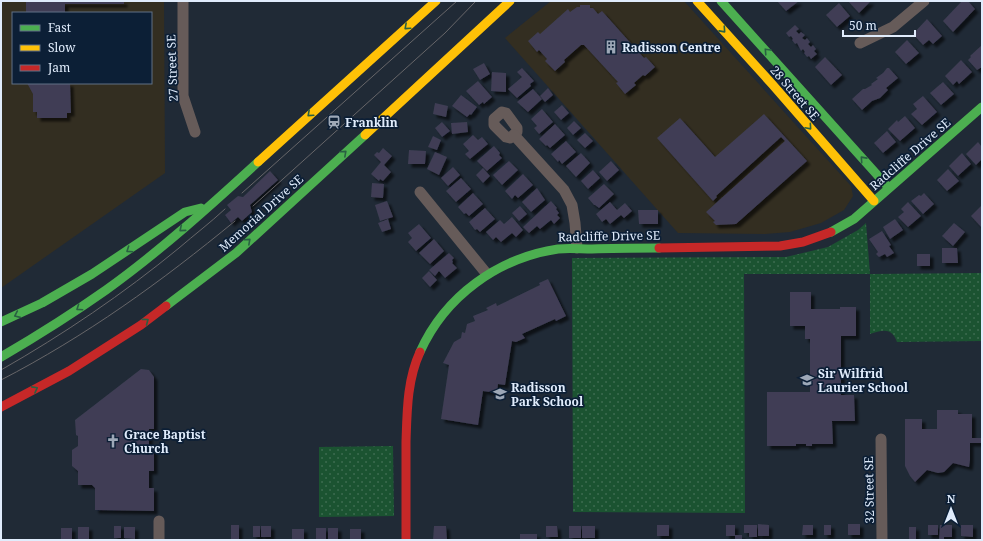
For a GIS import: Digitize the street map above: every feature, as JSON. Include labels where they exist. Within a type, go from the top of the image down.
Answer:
[{"type":"main road","points":[[1,357],[41,334],[107,289],[160,247],[212,204],[436,1]]},
{"type":"main road","name":"28 Street SE","points":[[697,1],[874,201]]},
{"type":"main road","name":"28 Street SE","points":[[721,1],[889,188]]},
{"type":"main road","name":"Memorial Drive SE","points":[[1,407],[69,371],[141,325],[236,252],[488,21],[514,3]]},
{"type":"main road","name":"Radcliffe Drive SE","points":[[406,540],[407,414],[416,360],[443,314],[468,288],[486,273],[527,255],[554,250],[577,248],[769,247],[796,244],[820,237],[841,228],[854,219],[982,107]]},
{"type":"main road","points":[[1,322],[42,303],[92,274],[186,212],[212,204]]},
{"type":"street","name":"27 Street SE","points":[[183,1],[183,96],[195,132]]},
{"type":"street","points":[[860,43],[893,27],[924,1]]},
{"type":"street","points":[[514,136],[564,190],[572,205],[577,248]]},
{"type":"street","points":[[420,192],[486,273]]},
{"type":"street","name":"32 Street SE","points":[[881,439],[882,540]]},
{"type":"street","points":[[159,521],[159,540]]},
{"type":"shaded area","points":[[1,1],[164,1],[165,173],[1,288]]},
{"type":"shaded area","points":[[551,1],[684,1],[851,186],[853,196],[844,210],[821,223],[790,232],[765,234],[678,233],[505,38]]},
{"type":"green space","points":[[866,223],[870,274],[744,274],[745,513],[573,512],[572,258],[786,257],[828,247],[858,230]]},
{"type":"green space","points":[[982,273],[982,341],[897,342],[892,334],[886,331],[879,331],[870,334],[870,274]]},
{"type":"green space","points":[[393,446],[394,516],[319,517],[319,447]]},
{"type":"building","points":[[26,1],[124,1],[124,4],[65,4],[65,12],[26,12]]},
{"type":"building","points":[[777,1],[799,1],[786,11]]},
{"type":"building","points":[[848,1],[871,1],[859,13]]},
{"type":"building","points":[[962,1],[968,1],[975,9],[953,32],[943,21]]},
{"type":"building","points":[[839,3],[850,16],[837,27],[826,15]]},
{"type":"building","name":"Radisson Centre","points":[[580,5],[590,5],[590,8],[593,8],[598,14],[602,11],[644,58],[646,57],[655,67],[634,83],[636,85],[625,94],[616,83],[618,82],[584,45],[581,45],[564,60],[565,62],[555,71],[545,61],[547,59],[539,50],[537,52],[528,41],[538,32],[540,34],[568,9],[570,12],[577,7],[580,7]]},
{"type":"building","points":[[927,19],[942,36],[933,44],[929,40],[923,45],[913,34]]},
{"type":"building","points":[[795,25],[799,29],[796,31],[799,34],[801,32],[805,35],[802,38],[805,40],[807,38],[810,42],[808,44],[811,47],[813,45],[816,49],[814,51],[817,54],[811,59],[809,56],[807,57],[803,49],[801,51],[797,43],[795,44],[791,36],[789,37],[786,33]]},
{"type":"building","points":[[907,40],[919,53],[906,64],[895,52]]},
{"type":"building","points":[[982,45],[982,67],[977,70],[968,60],[971,57],[970,56]]},
{"type":"building","points":[[825,57],[842,75],[831,85],[815,67]]},
{"type":"building","points":[[961,60],[972,72],[959,84],[957,81],[953,85],[945,76]]},
{"type":"building","points":[[484,63],[490,74],[480,80],[473,69]]},
{"type":"building","points":[[522,68],[534,81],[530,84],[531,86],[517,98],[508,89],[522,77],[517,72]]},
{"type":"building","points":[[887,68],[889,68],[898,78],[886,88],[888,90],[880,98],[872,101],[862,110],[852,99],[863,89],[872,85],[871,84],[878,79],[876,78]]},
{"type":"building","points":[[492,72],[506,73],[506,92],[491,91]]},
{"type":"building","points":[[478,81],[492,97],[484,104],[483,102],[479,105],[466,91]]},
{"type":"building","points":[[943,82],[954,94],[941,105],[930,93]]},
{"type":"building","points":[[28,84],[70,84],[71,113],[67,113],[67,118],[37,118],[37,112],[33,112],[33,94]]},
{"type":"building","points":[[548,88],[553,95],[545,102],[540,96]]},
{"type":"building","points":[[533,89],[542,99],[528,112],[517,102]]},
{"type":"building","points":[[461,95],[477,107],[471,115],[470,114],[467,117],[452,106]]},
{"type":"building","points":[[923,96],[937,112],[922,125],[911,114],[917,109],[913,104]]},
{"type":"building","points":[[435,103],[448,106],[446,117],[433,114]]},
{"type":"building","points":[[562,105],[569,113],[561,120],[554,112]]},
{"type":"building","points":[[542,109],[553,122],[539,134],[534,128],[537,126],[531,119]]},
{"type":"building","points":[[764,114],[807,161],[736,224],[716,225],[713,222],[715,221],[706,212],[785,141],[781,137],[716,196],[717,197],[713,201],[657,138],[680,118],[715,157]]},
{"type":"building","points":[[905,116],[915,128],[900,141],[888,129],[897,120],[898,122]]},
{"type":"building","points":[[574,121],[581,128],[573,135],[567,128]]},
{"type":"building","points":[[442,122],[450,131],[442,137],[435,128]]},
{"type":"building","points":[[467,122],[468,132],[452,134],[451,123]]},
{"type":"building","points":[[555,124],[565,135],[550,148],[539,139]]},
{"type":"building","points":[[887,131],[896,142],[883,153],[874,143]]},
{"type":"building","points":[[585,133],[593,141],[585,148],[577,140]]},
{"type":"building","points":[[473,135],[478,140],[482,137],[488,144],[470,159],[465,154],[469,151],[463,144]]},
{"type":"building","points":[[433,136],[441,140],[437,150],[428,147]]},
{"type":"building","points":[[566,141],[576,152],[562,164],[559,160],[558,162],[551,154]]},
{"type":"building","points":[[978,142],[982,147],[982,159],[976,165],[966,154]]},
{"type":"building","points":[[494,146],[502,158],[487,171],[477,161]]},
{"type":"building","points":[[383,148],[392,156],[384,165],[391,172],[383,181],[380,179],[379,181],[371,174],[381,162],[374,155],[377,152],[379,153]]},
{"type":"building","points":[[409,150],[426,151],[425,164],[408,164]]},
{"type":"building","points":[[435,152],[447,157],[439,175],[427,169]]},
{"type":"building","points":[[581,153],[590,163],[576,177],[566,166]]},
{"type":"building","points":[[962,153],[971,164],[958,176],[949,166]]},
{"type":"building","points":[[509,161],[518,170],[502,185],[493,175]]},
{"type":"building","points":[[611,161],[619,170],[607,181],[599,172]]},
{"type":"building","points":[[453,167],[460,175],[448,186],[441,178]]},
{"type":"building","points":[[483,168],[490,176],[483,183],[476,175]]},
{"type":"building","points":[[948,169],[959,181],[947,191],[937,180]]},
{"type":"building","points":[[593,170],[600,178],[588,189],[581,181]]},
{"type":"building","points":[[270,171],[278,180],[250,205],[252,212],[242,221],[238,217],[231,223],[225,215],[231,210],[227,205],[238,196],[243,197]]},
{"type":"building","points":[[523,174],[533,185],[518,198],[515,195],[512,199],[505,191]]},
{"type":"building","points":[[461,178],[471,189],[456,202],[446,191]]},
{"type":"building","points":[[372,183],[384,184],[383,198],[371,197]]},
{"type":"building","points":[[604,184],[614,194],[599,208],[588,198]]},
{"type":"building","points":[[537,188],[545,200],[531,212],[522,202]]},
{"type":"building","points":[[473,193],[483,204],[469,216],[466,213],[464,214],[458,207]]},
{"type":"building","points":[[924,193],[934,204],[923,214],[911,201]]},
{"type":"building","points":[[387,201],[393,217],[380,221],[375,205]]},
{"type":"building","points":[[551,201],[557,208],[556,209],[559,213],[557,215],[560,218],[554,224],[551,220],[540,229],[537,226],[529,233],[523,227]]},
{"type":"building","points":[[610,202],[617,210],[625,203],[632,211],[624,218],[621,215],[610,224],[606,219],[602,222],[596,214]]},
{"type":"building","points":[[908,202],[921,216],[908,227],[898,217],[904,212],[901,209]]},
{"type":"building","points":[[982,205],[982,228],[971,216]]},
{"type":"building","points":[[520,206],[527,214],[519,221],[512,213]]},
{"type":"building","points":[[485,208],[495,219],[480,232],[477,229],[475,230],[469,222]]},
{"type":"building","points":[[638,210],[658,210],[658,224],[639,224]]},
{"type":"building","points":[[512,217],[523,230],[516,237],[512,233],[501,242],[496,237],[493,240],[486,232],[500,220],[504,224]]},
{"type":"building","points":[[388,219],[391,229],[382,232],[378,223]]},
{"type":"building","points":[[895,219],[903,230],[890,239],[883,227]]},
{"type":"building","points":[[954,223],[965,232],[953,246],[942,236]]},
{"type":"building","points":[[419,224],[431,238],[416,251],[408,242],[412,238],[408,233]]},
{"type":"building","points":[[882,231],[894,253],[887,257],[885,254],[879,257],[876,254],[878,252],[869,239]]},
{"type":"building","points":[[434,239],[444,251],[430,264],[419,253]]},
{"type":"building","points":[[942,248],[957,248],[958,263],[942,263]]},
{"type":"building","points":[[449,253],[454,258],[452,263],[457,268],[445,278],[439,271],[435,276],[429,270]]},
{"type":"building","points":[[917,254],[930,254],[930,266],[917,266]]},
{"type":"building","points":[[429,271],[437,280],[430,287],[422,278]]},
{"type":"building","points":[[548,279],[566,316],[556,321],[555,319],[522,334],[525,338],[516,342],[512,341],[505,385],[498,384],[497,393],[483,391],[478,425],[441,419],[449,365],[443,363],[454,342],[461,338],[462,332],[465,333],[467,324],[475,321],[473,316],[488,310],[486,308],[496,303],[497,306],[540,285],[539,283]]},
{"type":"building","points":[[790,292],[811,292],[811,309],[840,309],[840,307],[856,307],[856,336],[841,336],[841,395],[854,395],[855,421],[832,421],[833,444],[812,444],[812,446],[806,446],[806,444],[796,444],[796,446],[767,446],[767,392],[810,392],[810,339],[805,339],[805,326],[790,326]]},
{"type":"building","name":"Grace Baptist Church","points":[[141,369],[149,370],[154,377],[154,429],[149,429],[149,446],[154,446],[154,471],[149,471],[149,488],[154,488],[154,511],[95,510],[95,488],[92,485],[78,485],[78,471],[72,466],[72,450],[78,446],[75,420]]},
{"type":"building","points":[[937,410],[958,410],[958,414],[972,414],[972,438],[982,438],[982,443],[970,443],[969,467],[953,463],[944,472],[938,473],[927,470],[915,482],[905,466],[905,419],[922,419],[922,429],[937,429]]},
{"type":"building","points":[[758,524],[769,525],[769,536],[758,536]]},
{"type":"building","points":[[848,524],[860,524],[860,535],[848,535]]},
{"type":"building","points":[[231,525],[239,525],[239,540],[231,540]]},
{"type":"building","points":[[657,525],[669,525],[669,536],[657,536]]},
{"type":"building","points":[[726,525],[735,525],[735,536],[726,536]]},
{"type":"building","points":[[744,525],[757,525],[757,537],[749,537],[749,533],[744,533]]},
{"type":"building","points":[[803,525],[813,525],[813,535],[802,535]]},
{"type":"building","points":[[824,525],[831,525],[831,535],[824,535]]},
{"type":"building","points":[[928,525],[938,525],[938,535],[928,535]]},
{"type":"building","points":[[940,525],[952,525],[952,537],[944,537],[944,540],[939,540]]},
{"type":"building","points":[[961,525],[973,525],[973,537],[961,536]]},
{"type":"building","points":[[114,526],[121,526],[121,538],[114,538]]},
{"type":"building","points":[[253,526],[260,526],[260,537],[253,537]]},
{"type":"building","points":[[261,526],[271,526],[271,537],[261,537]]},
{"type":"building","points":[[434,526],[446,526],[447,540],[433,540]]},
{"type":"building","points":[[546,526],[557,526],[558,537],[546,537]]},
{"type":"building","points":[[569,526],[581,526],[581,538],[569,538]]},
{"type":"building","points":[[582,526],[595,526],[595,538],[582,538]]},
{"type":"building","points":[[78,527],[89,527],[89,539],[78,539]]},
{"type":"building","points":[[124,527],[135,527],[135,539],[124,538]]},
{"type":"building","points":[[909,527],[916,527],[916,540],[909,540]]},
{"type":"building","points":[[61,528],[72,528],[72,540],[61,540]]},
{"type":"building","points":[[316,528],[326,528],[326,539],[316,539]]},
{"type":"building","points":[[328,528],[338,528],[338,540],[328,540]]},
{"type":"building","points":[[292,529],[304,529],[304,540],[292,540]]},
{"type":"building","points":[[350,529],[361,529],[361,540],[350,540]]},
{"type":"building","points":[[520,534],[537,534],[537,540],[520,540]]},
{"type":"building","points":[[735,535],[742,535],[742,540],[735,540]]},
{"type":"tram line","points":[[242,193],[457,1]]},
{"type":"tram line","points":[[253,206],[445,33],[476,1]]},
{"type":"tram line","points":[[1,370],[70,328],[115,297],[158,265],[225,209]]},
{"type":"tram line","points":[[1,380],[63,345],[122,307],[151,287],[235,221]]},
{"type":"traffic: fast","points":[[721,1],[889,188]]},
{"type":"traffic: fast","points":[[831,232],[854,219],[982,107]]},
{"type":"traffic: fast","points":[[166,306],[236,253],[365,135]]},
{"type":"traffic: fast","points":[[1,357],[67,316],[126,275],[184,228],[258,162]]},
{"type":"traffic: fast","points":[[1,322],[42,303],[92,274],[185,212],[201,208]]},
{"type":"traffic: fast","points":[[420,352],[431,332],[459,297],[476,283],[515,261],[558,249],[659,248]]},
{"type":"traffic: slow","points":[[258,162],[436,1]]},
{"type":"traffic: slow","points":[[365,135],[510,1]]},
{"type":"traffic: slow","points":[[697,1],[874,201]]},
{"type":"traffic: jam","points":[[659,248],[780,246],[803,242],[831,232]]},
{"type":"traffic: jam","points":[[1,407],[69,371],[141,325],[166,306]]},
{"type":"traffic: jam","points":[[406,540],[407,408],[412,374],[420,352]]},
{"type":"place","name":"Radisson Centre","points":[[611,47]]},
{"type":"place","name":"Franklin","points":[[334,122]]},
{"type":"place","name":"Sir Wilfrid Laurier School","points":[[807,380]]},
{"type":"place","name":"Radisson Park School","points":[[500,394]]},
{"type":"place","name":"Grace Baptist Church","points":[[113,441]]}]
